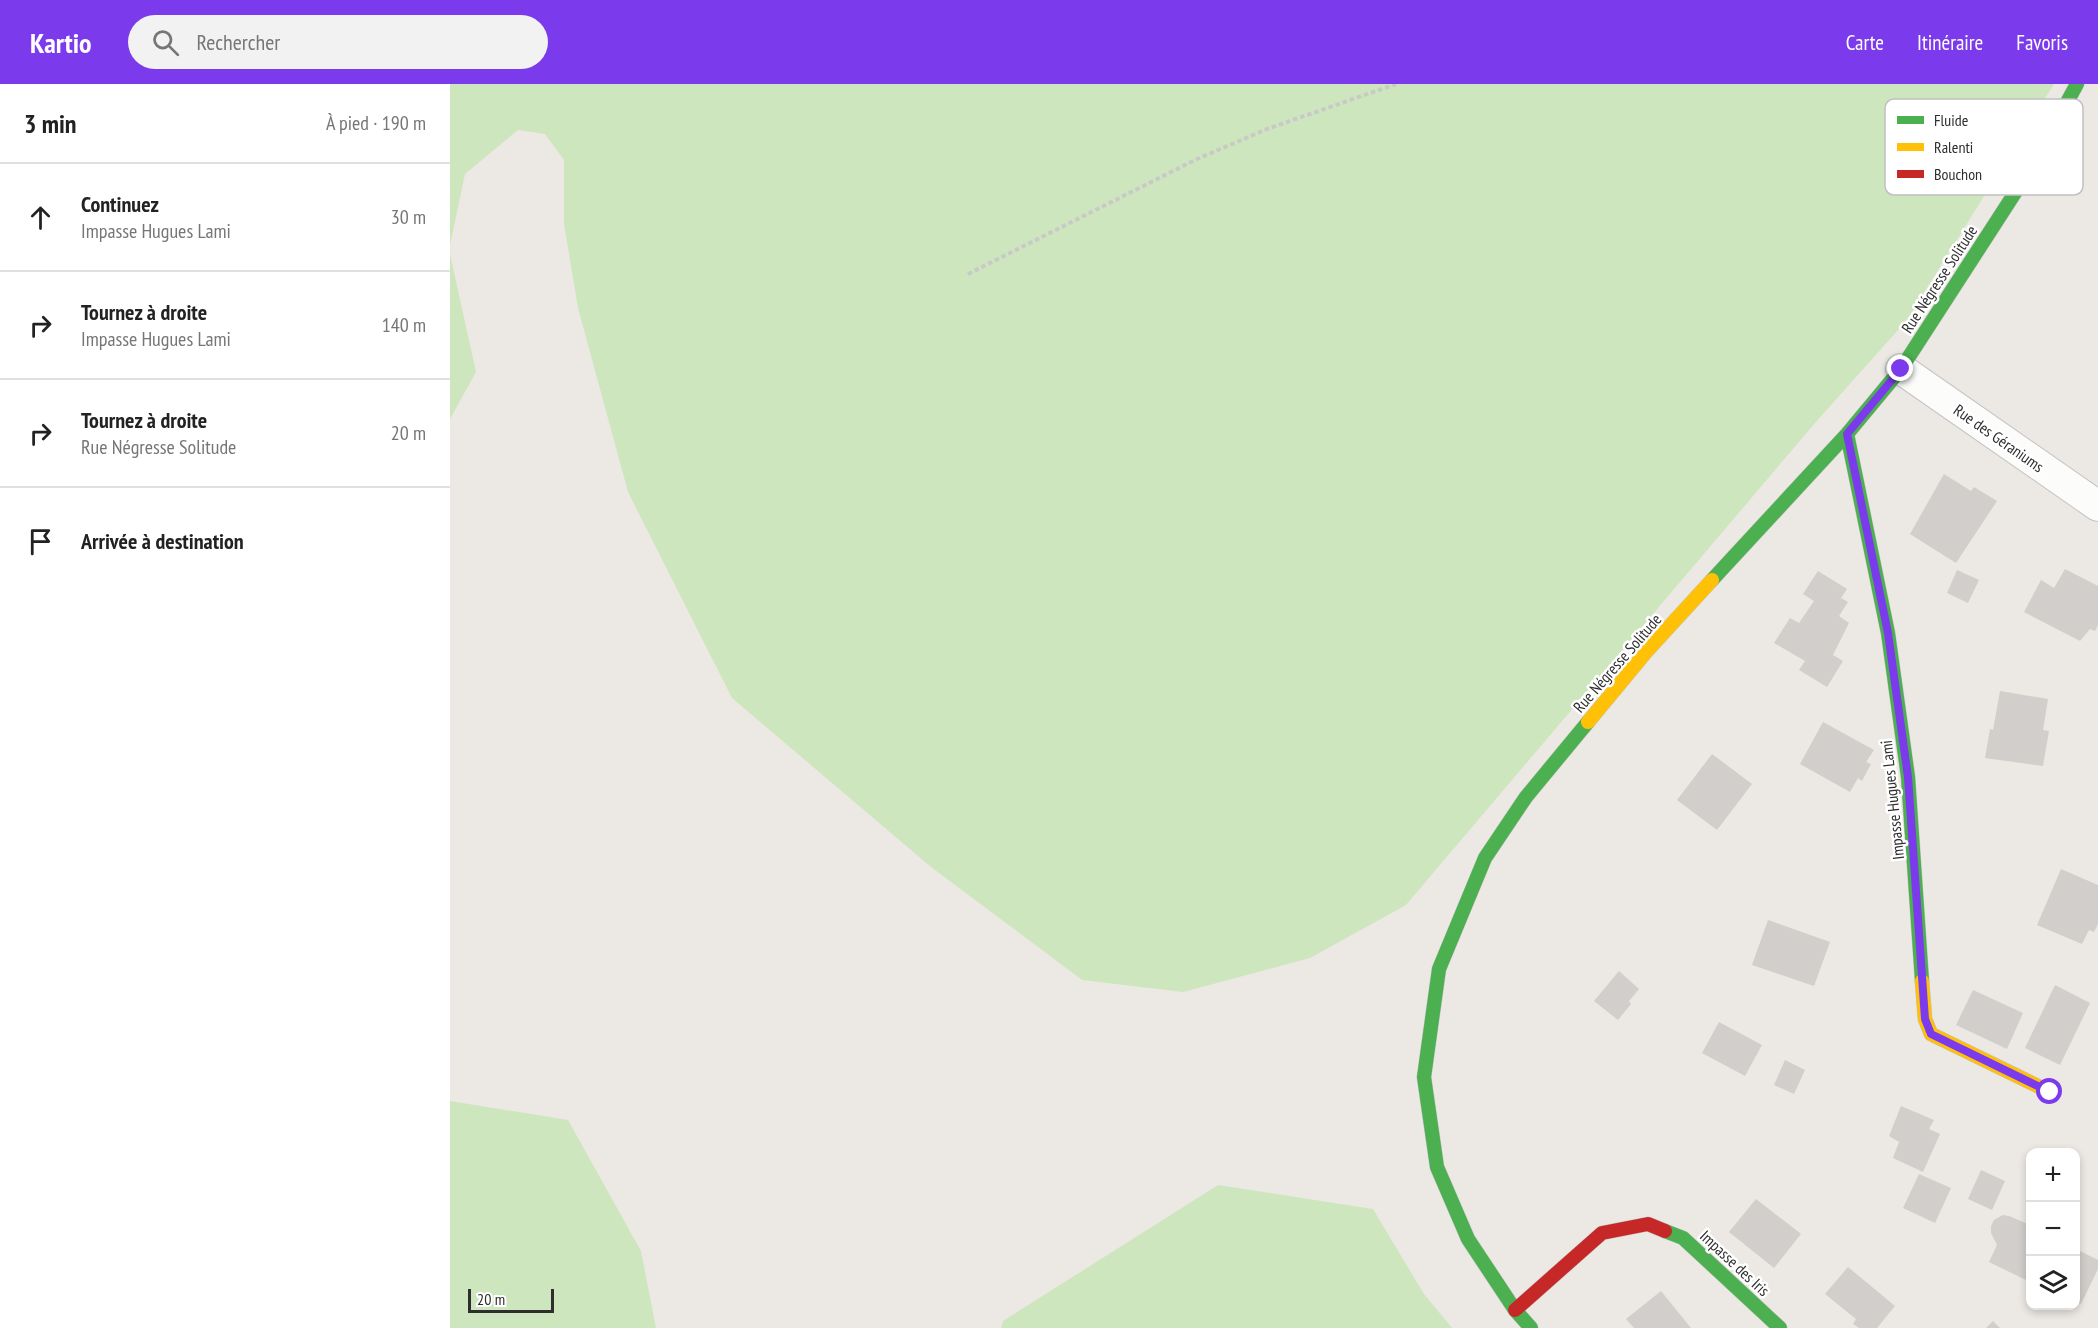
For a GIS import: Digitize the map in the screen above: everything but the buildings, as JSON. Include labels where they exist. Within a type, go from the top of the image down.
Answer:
[{"type":"street","name":"Rue Négresse Solitude","points":[[2069,99],[2077,84]]},
{"type":"street","name":"Rue Négresse Solitude","points":[[1531,1328],[1515,1310],[1468,1239],[1437,1167],[1424,1077],[1439,969],[1485,858],[1526,797],[1646,652],[1847,434],[1901,369],[2013,195]]},
{"type":"street","name":"Rue des Géraniums","points":[[1901,369],[2098,507]]},
{"type":"street","name":"Impasse Hugues Lami","points":[[1847,434],[1888,633],[1909,786],[1925,1019],[1931,1034],[2050,1092]]},
{"type":"street","name":"Impasse des Iris","points":[[1515,1310],[1602,1233],[1648,1224],[1683,1238],[1780,1328]]},
{"type":"path","points":[[968,274],[1197,159],[1267,129],[1396,84]]},
{"type":"green space","points":[[450,84],[2054,84],[2045,99],[1885,99],[1885,195],[1985,195],[1907,320],[1815,423],[1406,905],[1310,958],[1183,992],[1082,980],[931,867],[732,698],[628,492],[578,308],[564,224],[564,160],[545,134],[518,130],[465,174],[450,245]]},
{"type":"green space","points":[[450,254],[476,372],[450,419]]},
{"type":"green space","points":[[450,1101],[568,1120],[641,1251],[656,1328],[450,1328]]},
{"type":"green space","points":[[1218,1185],[1373,1209],[1424,1294],[1452,1328],[1001,1328],[1003,1321]]},
{"type":"traffic: fast","points":[[2069,99],[2077,84]]},
{"type":"traffic: fast","points":[[1712,580],[1847,434],[1901,369],[2014,195]]},
{"type":"traffic: fast","points":[[1847,434],[1888,633],[1908,777],[1922,981]]},
{"type":"traffic: fast","points":[[1531,1328],[1515,1310],[1468,1239],[1437,1167],[1424,1077],[1439,969],[1485,858],[1526,797],[1588,722]]},
{"type":"traffic: fast","points":[[1665,1231],[1683,1238],[1780,1328]]},
{"type":"traffic: slow","points":[[1588,722],[1646,652],[1712,580]]},
{"type":"traffic: slow","points":[[1922,981],[1925,1019],[1931,1034],[2050,1092]]},
{"type":"traffic: jam","points":[[1515,1310],[1602,1233],[1648,1224],[1665,1231]]},
{"type":"route","points":[[1901,369],[1847,434],[1888,633],[1908,777],[1925,1019],[1931,1034],[2050,1092]]}]
